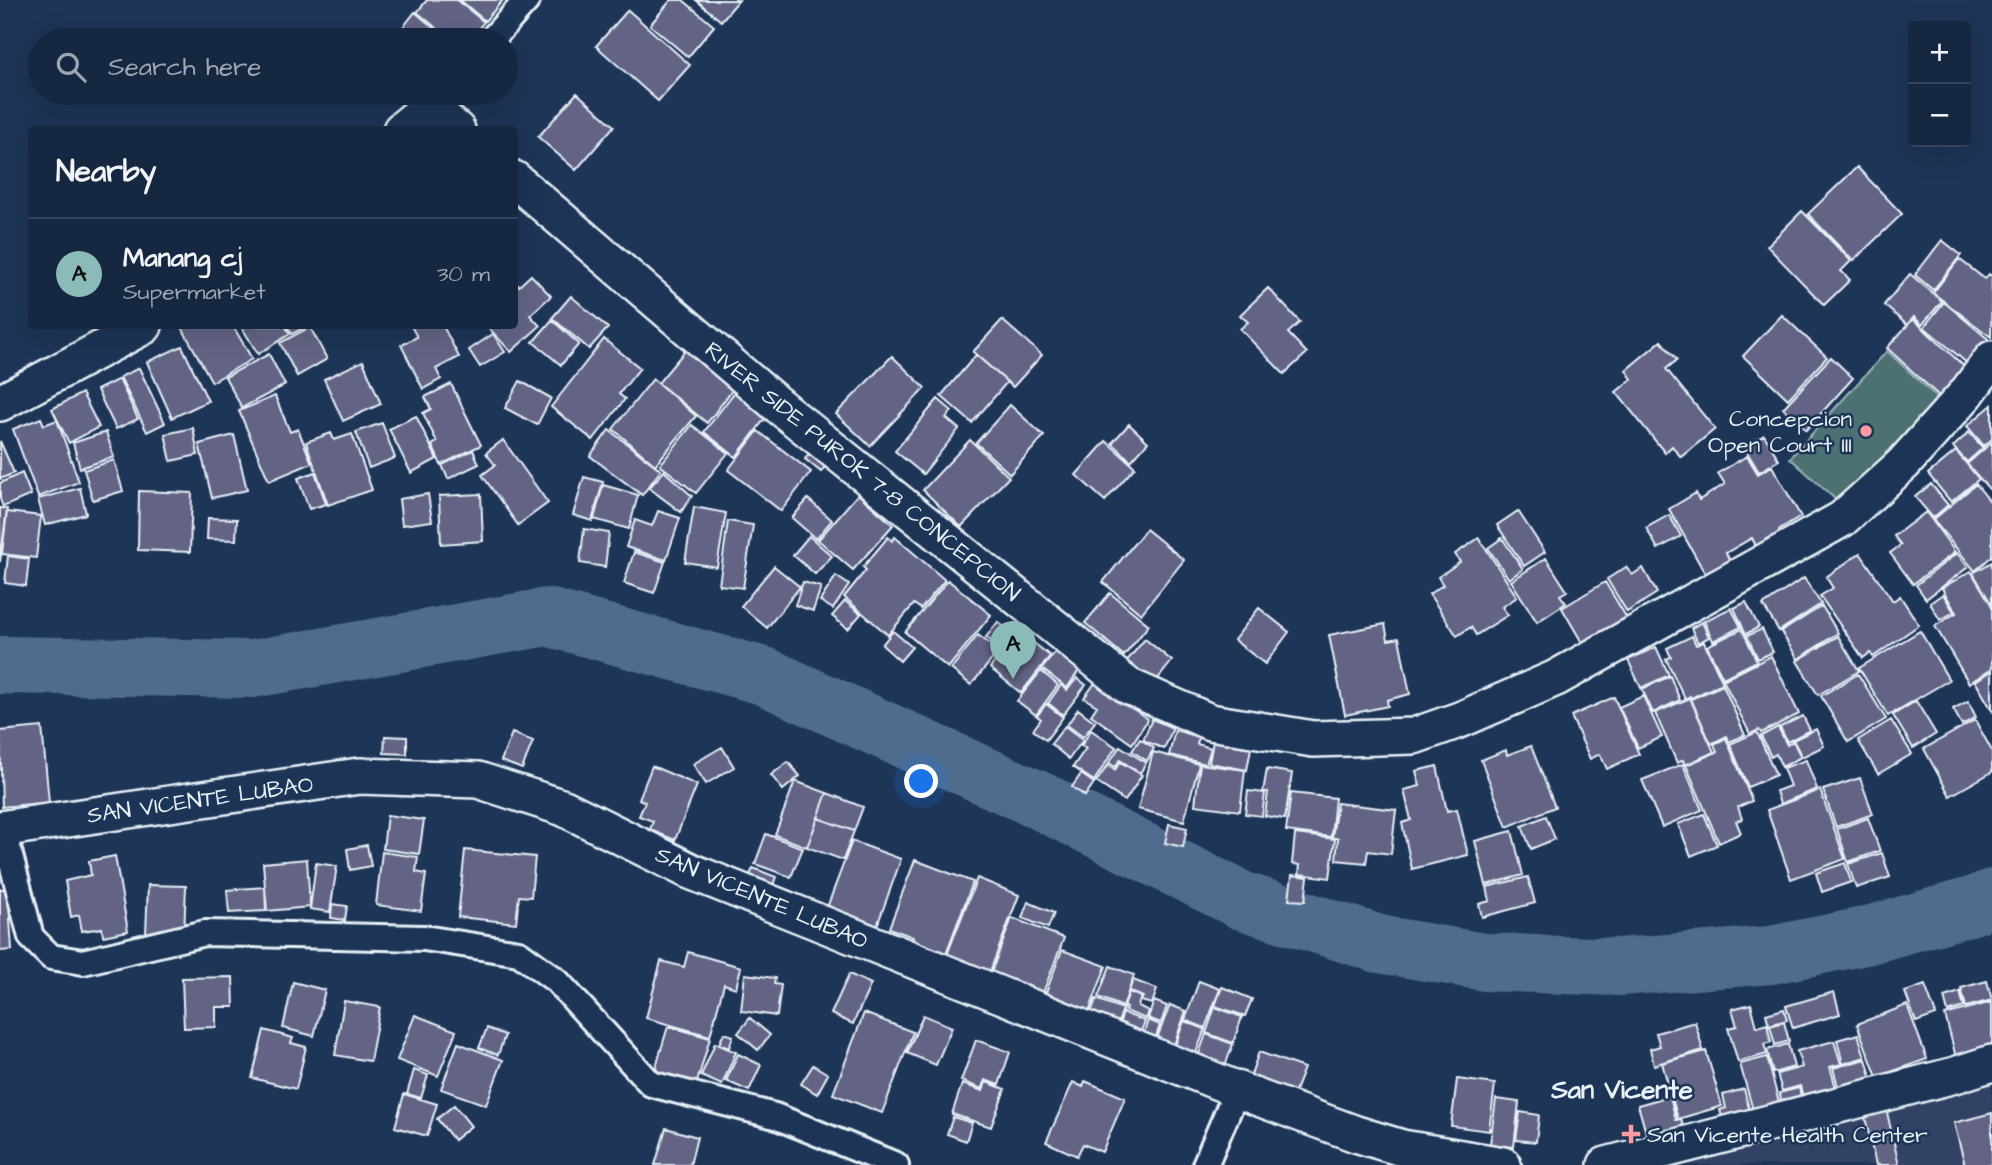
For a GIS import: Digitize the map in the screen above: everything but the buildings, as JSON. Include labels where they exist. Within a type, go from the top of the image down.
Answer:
[{"type":"street","points":[[502,28],[527,0]]},
{"type":"street","points":[[406,126],[431,105]]},
{"type":"street","points":[[440,105],[454,126]]},
{"type":"street","name":"RIVER SIDE PUROK 7-8 CONCEPCION","points":[[518,182],[779,406],[1128,686],[1210,722],[1313,739],[1414,736],[1461,719],[1556,678],[1842,519],[1903,464],[1966,394],[1992,359]]},
{"type":"street","points":[[0,403],[138,329]]},
{"type":"street","name":"SAN VICENTE LUBAO","points":[[1,829],[359,776],[478,780],[564,808],[690,871],[1356,1134],[1402,1148],[1503,1165]]},
{"type":"street","points":[[1,829],[31,937],[51,957],[83,962],[205,933],[424,938],[519,953],[557,981],[651,1084],[775,1116],[896,1165]]},
{"type":"street","points":[[1606,1165],[1955,1075],[1992,1063]]},
{"type":"street","points":[[1205,1165],[1247,1093]]},
{"type":"shaded area","points":[[1992,1075],[1992,1165],[1646,1165]]},
{"type":"green space","name":"Concepcion Open Court III","points":[[1887,351],[1943,403],[1846,509],[1790,458]]},
{"type":"waterway","points":[[0,665],[252,669],[547,617],[764,676],[1047,804],[1243,901],[1379,944],[1484,962],[1618,967],[1771,955],[1865,936],[1992,898]]},
{"type":"place","name":"Concepcion Open Court III","points":[[1866,431]]},
{"type":"place","name":"Manang cj","points":[[1013,679]]},
{"type":"place","name":"San Vicente Health Center","points":[[1631,1134]]},
{"type":"district","name":"San Vicente","points":[[1622,1089]]}]
